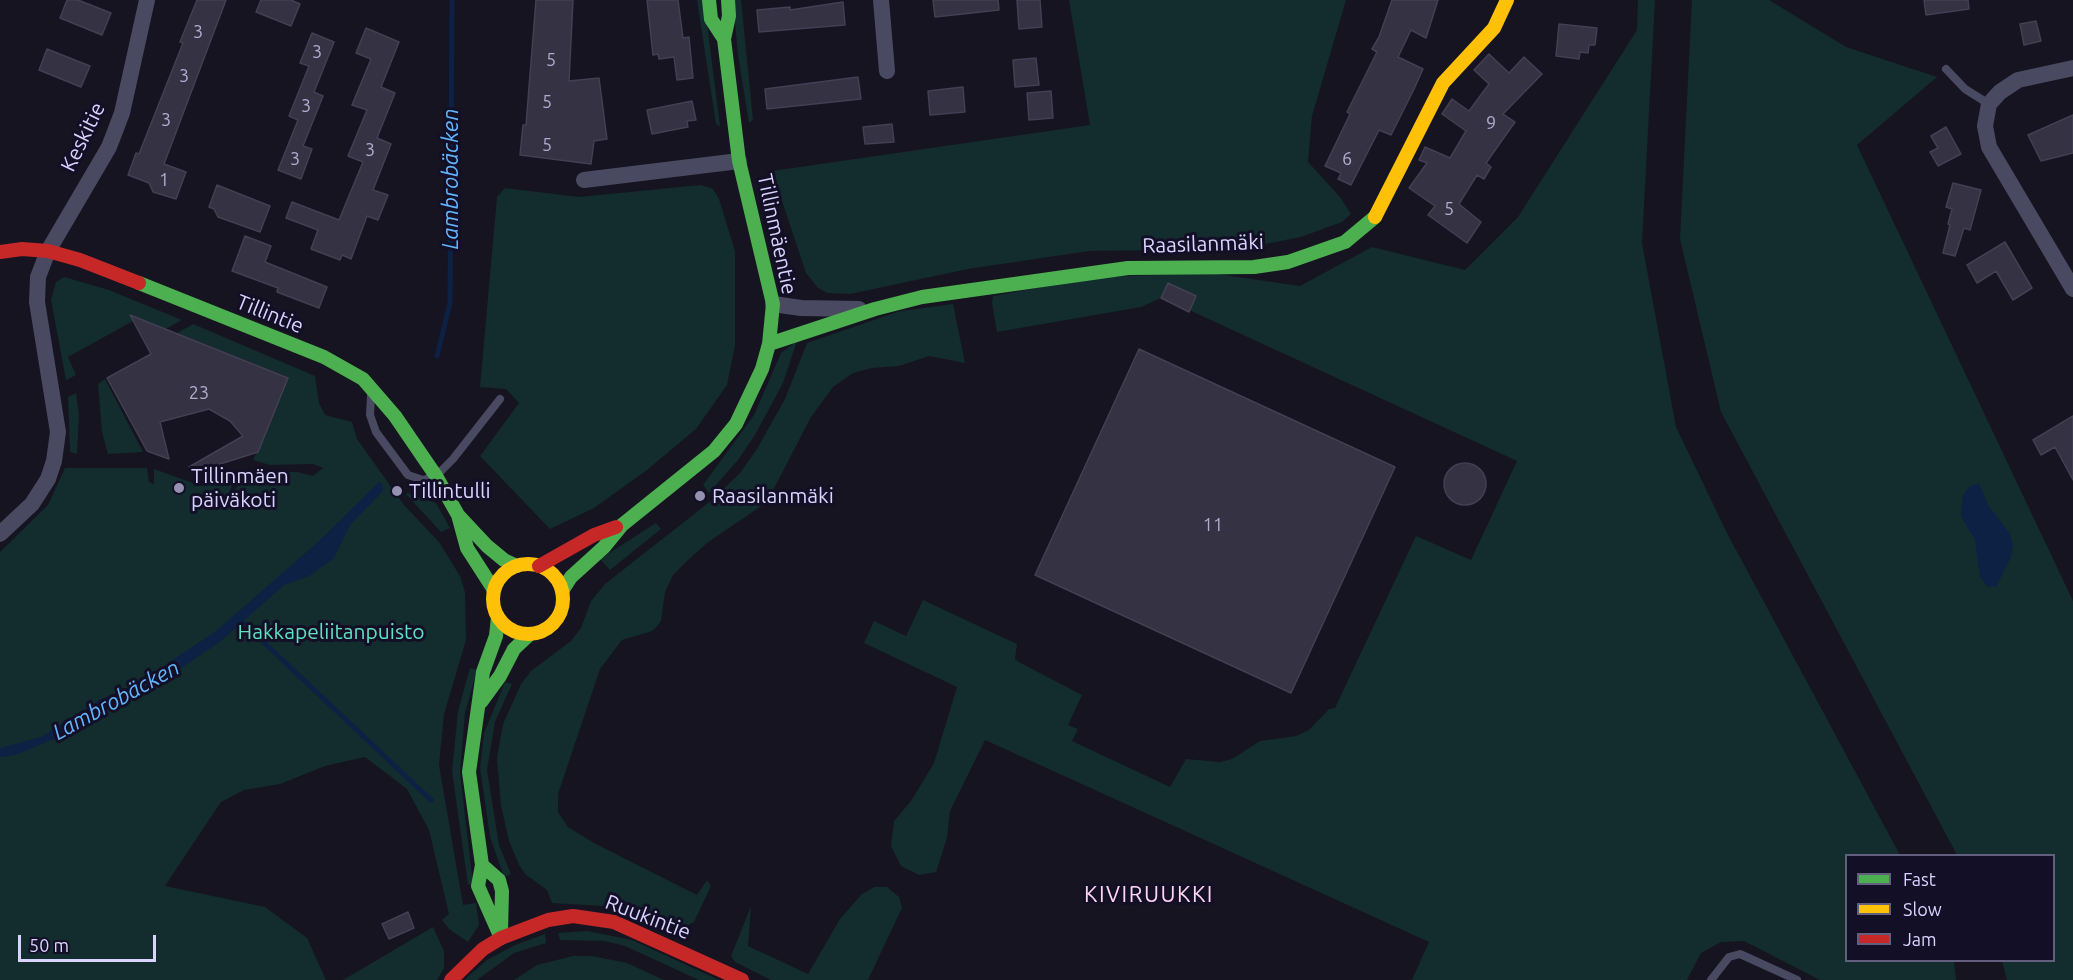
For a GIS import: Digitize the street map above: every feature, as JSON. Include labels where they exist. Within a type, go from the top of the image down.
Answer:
[{"type":"street","name":"Keskitie","points":[[0,534],[32,504],[48,479],[55,454],[58,432],[54,393],[37,302],[38,277],[48,251],[109,147],[122,113],[147,0]]},
{"type":"street","name":"Tillinmäentie","points":[[709,0],[711,19],[724,39]]},
{"type":"street","name":"Tillinmäentie","points":[[562,591],[571,577],[604,547],[622,525],[714,451],[736,424],[754,389],[769,344],[773,304],[739,161],[724,39],[729,16],[728,0]]},
{"type":"street","points":[[881,0],[887,71]]},
{"type":"street","name":"Raasilanmäki","points":[[769,344],[875,309],[922,297],[1128,268],[1254,267],[1288,262],[1345,242],[1365,228],[1376,216],[1443,83],[1494,28],[1507,0]]},
{"type":"street","points":[[2073,68],[2018,80],[2000,92],[1989,104],[1985,126],[1989,147],[2073,289]]},
{"type":"street","points":[[584,180],[739,161]]},
{"type":"street","name":"Tillintie","points":[[0,252],[22,249],[48,251],[80,260],[324,357],[350,370],[373,389],[436,476],[458,516],[466,548],[494,590]]},
{"type":"street","name":"Raasilanmäki","points":[[773,304],[801,308],[875,309]]},
{"type":"street","name":"Tillintie","points":[[458,516],[487,546],[504,560],[517,566]]},
{"type":"street","name":"Tillinmäentie","points":[[539,566],[558,558],[594,535],[622,525]]},
{"type":"street","points":[[498,617],[511,630],[530,634],[538,633],[553,624],[561,608],[562,591],[554,576],[539,566],[517,566],[502,575],[494,590],[493,599],[498,617],[496,636],[483,672],[480,704],[474,725],[469,772],[482,865],[478,886],[501,938]]},
{"type":"street","points":[[480,704],[500,676],[514,649],[530,634]]},
{"type":"street","points":[[482,865],[499,880],[502,891],[501,938]]},
{"type":"street","name":"Ruukintie","points":[[501,938],[548,920],[573,916],[592,917],[644,934],[742,980]]},
{"type":"street","points":[[451,980],[483,949],[501,938]]},
{"type":"lane","points":[[1946,69],[1965,89],[1989,104]]},
{"type":"lane","points":[[373,389],[370,415],[376,432],[408,475],[423,480],[436,476],[501,399]]},
{"type":"lane","points":[[1711,980],[1729,957],[1740,954],[1797,980]]},
{"type":"green space","points":[[697,0],[704,0],[720,126],[716,124]]},
{"type":"green space","points":[[733,0],[741,0],[753,120],[749,123],[738,55]]},
{"type":"green space","points":[[1069,0],[1346,0],[1312,116],[1308,162],[1340,197],[1351,214],[1342,222],[1301,237],[1240,249],[1089,251],[968,269],[850,294],[827,293],[818,288],[806,273],[772,171],[1090,125]]},
{"type":"green space","points":[[1638,0],[1655,0],[1642,243],[1676,427],[1728,535],[1899,854],[1845,854],[1845,962],[1954,962],[1956,980],[1820,980],[1744,941],[1721,942],[1701,953],[1687,980],[1412,980],[1429,942],[985,740],[950,811],[947,838],[936,872],[919,875],[901,866],[891,846],[894,821],[911,801],[934,763],[957,687],[864,643],[874,621],[906,636],[923,600],[1017,644],[1015,659],[1017,661],[1082,695],[1068,725],[1078,729],[1072,741],[1170,787],[1186,759],[1220,762],[1232,759],[1260,741],[1296,736],[1309,730],[1329,709],[1335,708],[1416,536],[1471,560],[1517,461],[1189,310],[1168,284],[1161,298],[1141,307],[997,332],[993,296],[1098,277],[1211,273],[1300,286],[1372,247],[1465,270],[1518,217],[1637,30]]},
{"type":"green space","points":[[1692,0],[1769,0],[1846,47],[1937,77],[1857,145],[2073,601],[2073,980],[2007,980],[2002,962],[2055,962],[2055,854],[1956,854],[1721,412],[1680,239]]},
{"type":"green space","points":[[701,185],[713,189],[719,199],[735,251],[735,345],[727,385],[696,429],[647,470],[594,508],[550,529],[480,456],[519,403],[506,389],[480,387],[497,197],[505,188],[579,197]]},
{"type":"green space","points":[[64,277],[109,290],[182,320],[164,330],[131,315],[133,321],[68,357],[76,375],[66,380],[51,300],[56,282]]},
{"type":"green space","points":[[953,304],[965,363],[929,356],[899,366],[872,368],[853,373],[833,387],[811,417],[767,502],[707,543],[673,575],[665,592],[661,621],[652,631],[622,640],[600,669],[558,794],[558,812],[568,827],[594,843],[697,895],[707,880],[711,886],[694,922],[687,926],[677,925],[639,908],[552,903],[547,890],[525,874],[519,865],[509,841],[501,806],[497,758],[503,724],[521,684],[531,671],[571,641],[581,628],[591,601],[605,584],[712,500],[740,473],[757,449],[785,399],[807,343],[900,311]]},
{"type":"green space","name":"Hakkapeliitanpuisto","points":[[193,324],[315,376],[319,403],[325,415],[352,422],[357,439],[404,505],[439,542],[460,576],[465,592],[466,640],[444,714],[439,765],[463,905],[476,903],[479,925],[468,942],[449,929],[442,920],[449,914],[429,830],[407,789],[365,757],[325,766],[280,784],[244,790],[221,802],[165,886],[265,907],[307,938],[326,980],[0,980],[0,552],[48,505],[65,468],[147,468],[149,482],[154,484],[154,469],[201,486],[237,477],[229,492],[234,492],[246,471],[297,472],[313,476],[323,468],[313,464],[270,465],[253,460],[288,377],[185,336],[151,354],[149,349]]},
{"type":"green space","points":[[797,341],[783,383],[755,435],[738,460],[709,493],[703,485],[754,415],[781,353]]},
{"type":"green space","points":[[105,379],[143,452],[108,454],[102,432],[98,384]]},
{"type":"green space","points":[[76,393],[79,415],[77,454],[70,452],[68,397]]},
{"type":"green space","points":[[406,494],[436,503],[450,528],[441,532]]},
{"type":"green space","points":[[656,523],[661,529],[610,570],[600,559]]},
{"type":"green space","points":[[470,668],[477,670],[465,713],[460,772],[473,884],[468,885],[452,771],[458,711]]},
{"type":"green space","points":[[505,682],[512,684],[495,722],[487,770],[499,845],[511,874],[504,877],[490,837],[480,768],[484,733]]},
{"type":"green space","points":[[874,887],[887,887],[899,897],[902,908],[868,980],[771,980],[735,962],[731,956],[751,906],[748,946],[808,974],[840,919],[862,894]]},
{"type":"green space","points":[[433,927],[444,951],[444,968],[437,980],[343,980]]},
{"type":"green space","points":[[587,931],[632,940],[719,980],[699,980],[625,946],[604,941],[560,940],[558,933]]},
{"type":"green space","points":[[545,934],[546,943],[514,953],[477,980],[464,980],[487,960],[515,945]]},
{"type":"green space","points":[[573,956],[592,956],[627,963],[664,980],[514,980],[537,965]]},
{"type":"water","points":[[379,482],[383,485],[383,491],[350,525],[334,558],[309,576],[284,585],[221,641],[153,687],[122,702],[96,708],[61,736],[15,755],[0,757],[0,748],[41,737],[101,699],[137,684],[216,631],[319,541]]},
{"type":"water","points":[[1979,483],[1988,505],[2010,534],[2013,546],[2011,557],[1996,587],[1987,586],[1980,577],[1975,540],[1961,516],[1963,495],[1970,486]]},
{"type":"building","points":[[67,0],[78,0],[111,13],[102,35],[60,18]]},
{"type":"building","points":[[197,0],[226,0],[164,164],[186,172],[176,199],[153,192],[149,183],[128,175],[136,153],[139,154],[183,43],[180,42]]},
{"type":"building","points":[[261,0],[291,0],[300,4],[291,26],[256,12]]},
{"type":"building","points":[[536,0],[573,0],[569,81],[599,78],[607,139],[594,141],[591,164],[520,155],[523,125],[526,125]]},
{"type":"building","points":[[647,0],[678,0],[683,38],[689,37],[693,78],[677,80],[674,57],[659,59],[658,54],[653,55]]},
{"type":"building","points":[[933,0],[998,0],[999,10],[935,17]]},
{"type":"building","points":[[1017,0],[1040,0],[1042,27],[1019,29]]},
{"type":"building","points":[[1392,0],[1438,0],[1426,38],[1411,30],[1398,57],[1423,69],[1414,89],[1391,135],[1379,130],[1351,185],[1338,179],[1341,173],[1325,166],[1350,114],[1347,112],[1377,52],[1372,49],[1379,37]]},
{"type":"building","points":[[1924,0],[1968,0],[1969,9],[1926,15]]},
{"type":"building","points":[[843,2],[845,25],[759,32],[757,10],[790,7],[790,10]]},
{"type":"building","points":[[2036,21],[2041,41],[2024,45],[2020,24]]},
{"type":"building","points":[[1559,24],[1597,28],[1595,45],[1589,45],[1588,53],[1580,52],[1579,59],[1556,56]]},
{"type":"building","points":[[366,28],[399,42],[381,87],[395,93],[377,138],[391,144],[373,190],[388,195],[378,220],[367,216],[351,259],[342,255],[340,260],[311,249],[318,230],[286,218],[292,202],[339,220],[363,162],[348,156],[367,110],[352,105],[371,59],[356,53]]},
{"type":"building","points":[[312,33],[334,42],[314,92],[323,96],[303,146],[312,149],[301,179],[278,170],[298,120],[289,116],[309,66],[300,63]]},
{"type":"building","points":[[47,49],[90,66],[81,87],[39,70]]},
{"type":"building","points":[[1489,54],[1509,73],[1524,57],[1542,74],[1503,114],[1515,122],[1486,163],[1491,167],[1484,179],[1477,175],[1459,204],[1481,222],[1467,243],[1428,215],[1435,206],[1409,188],[1427,163],[1419,160],[1425,147],[1450,158],[1466,131],[1442,114],[1452,99],[1469,111],[1489,84],[1474,70]]},
{"type":"building","points":[[1036,58],[1039,85],[1015,87],[1013,60]]},
{"type":"building","points":[[858,77],[861,99],[767,109],[765,89]]},
{"type":"building","points":[[963,87],[965,112],[930,115],[928,91]]},
{"type":"building","points":[[1051,91],[1053,118],[1029,120],[1027,93]]},
{"type":"building","points":[[692,101],[696,120],[687,121],[688,127],[652,134],[647,110]]},
{"type":"building","points":[[2073,115],[2073,153],[2041,161],[2028,135]]},
{"type":"building","points":[[892,124],[894,142],[865,144],[863,127]]},
{"type":"building","points":[[1946,127],[1961,154],[1938,166],[1930,152],[1938,148],[1931,136]]},
{"type":"building","points":[[1953,183],[1981,190],[1970,230],[1964,228],[1955,256],[1943,253],[1952,209],[1946,207]]},
{"type":"building","points":[[217,185],[270,206],[260,232],[218,217],[214,209],[209,207]]},
{"type":"building","points":[[245,236],[271,246],[265,262],[327,287],[319,308],[277,292],[278,288],[232,271]]},
{"type":"building","points":[[2005,242],[2032,288],[2013,300],[1996,271],[1977,283],[1967,265]]},
{"type":"building","points":[[1168,283],[1196,296],[1189,312],[1161,298]]},
{"type":"building","points":[[130,315],[288,378],[258,452],[192,473],[189,467],[243,436],[230,421],[209,409],[160,422],[169,459],[147,451],[107,378],[151,354]]},
{"type":"building","points":[[1139,349],[1395,467],[1291,693],[1035,575]]},
{"type":"building","points":[[2073,416],[2073,480],[2055,447],[2041,455],[2033,440]]},
{"type":"building","points":[[1465,463],[1473,464],[1480,469],[1485,476],[1485,492],[1480,499],[1473,504],[1465,505],[1457,504],[1450,499],[1445,492],[1444,484],[1445,476],[1450,469],[1457,464]]},
{"type":"building","points":[[408,912],[414,928],[389,939],[382,924]]},
{"type":"waterway","name":"Lambrobäcken","points":[[437,356],[450,303],[452,0]]},
{"type":"waterway","points":[[240,620],[431,800]]},
{"type":"traffic: fast","points":[[709,0],[711,19],[724,39]]},
{"type":"traffic: fast","points":[[562,591],[571,577],[604,547],[622,525],[714,451],[736,424],[762,369],[769,344],[773,304],[739,161],[724,39],[729,16],[728,0]]},
{"type":"traffic: fast","points":[[769,344],[875,309],[922,297],[1128,268],[1254,267],[1288,262],[1345,242],[1375,217]]},
{"type":"traffic: fast","points":[[139,283],[324,357],[363,379],[395,416],[436,476],[458,515],[467,548],[494,590]]},
{"type":"traffic: fast","points":[[458,515],[487,546],[504,560],[517,566]]},
{"type":"traffic: fast","points":[[498,617],[496,636],[483,672],[469,772],[482,865],[478,886],[501,938]]},
{"type":"traffic: fast","points":[[481,702],[500,676],[514,649],[530,634]]},
{"type":"traffic: fast","points":[[482,865],[499,880],[502,891],[501,932]]},
{"type":"traffic: slow","points":[[1375,217],[1443,83],[1494,28],[1507,0]]},
{"type":"traffic: slow","points":[[528,564],[541,567],[553,574],[560,586],[563,599],[560,612],[553,624],[541,631],[528,634],[515,631],[503,624],[496,612],[493,599],[496,586],[503,574],[515,567],[528,564]]},
{"type":"traffic: jam","points":[[0,252],[22,249],[48,251],[80,260],[139,283]]},
{"type":"traffic: jam","points":[[539,566],[594,535],[616,527]]},
{"type":"traffic: jam","points":[[451,980],[483,949],[501,938],[548,920],[573,916],[614,922],[742,980]]},
{"type":"place","name":"Tillinmäen päiväkoti","points":[[179,488]]},
{"type":"place","name":"Tillintulli","points":[[397,491]]},
{"type":"place","name":"Raasilanmäki","points":[[700,496]]},
{"type":"district","name":"KIVIRUUKKI","points":[[1149,895]]}]
